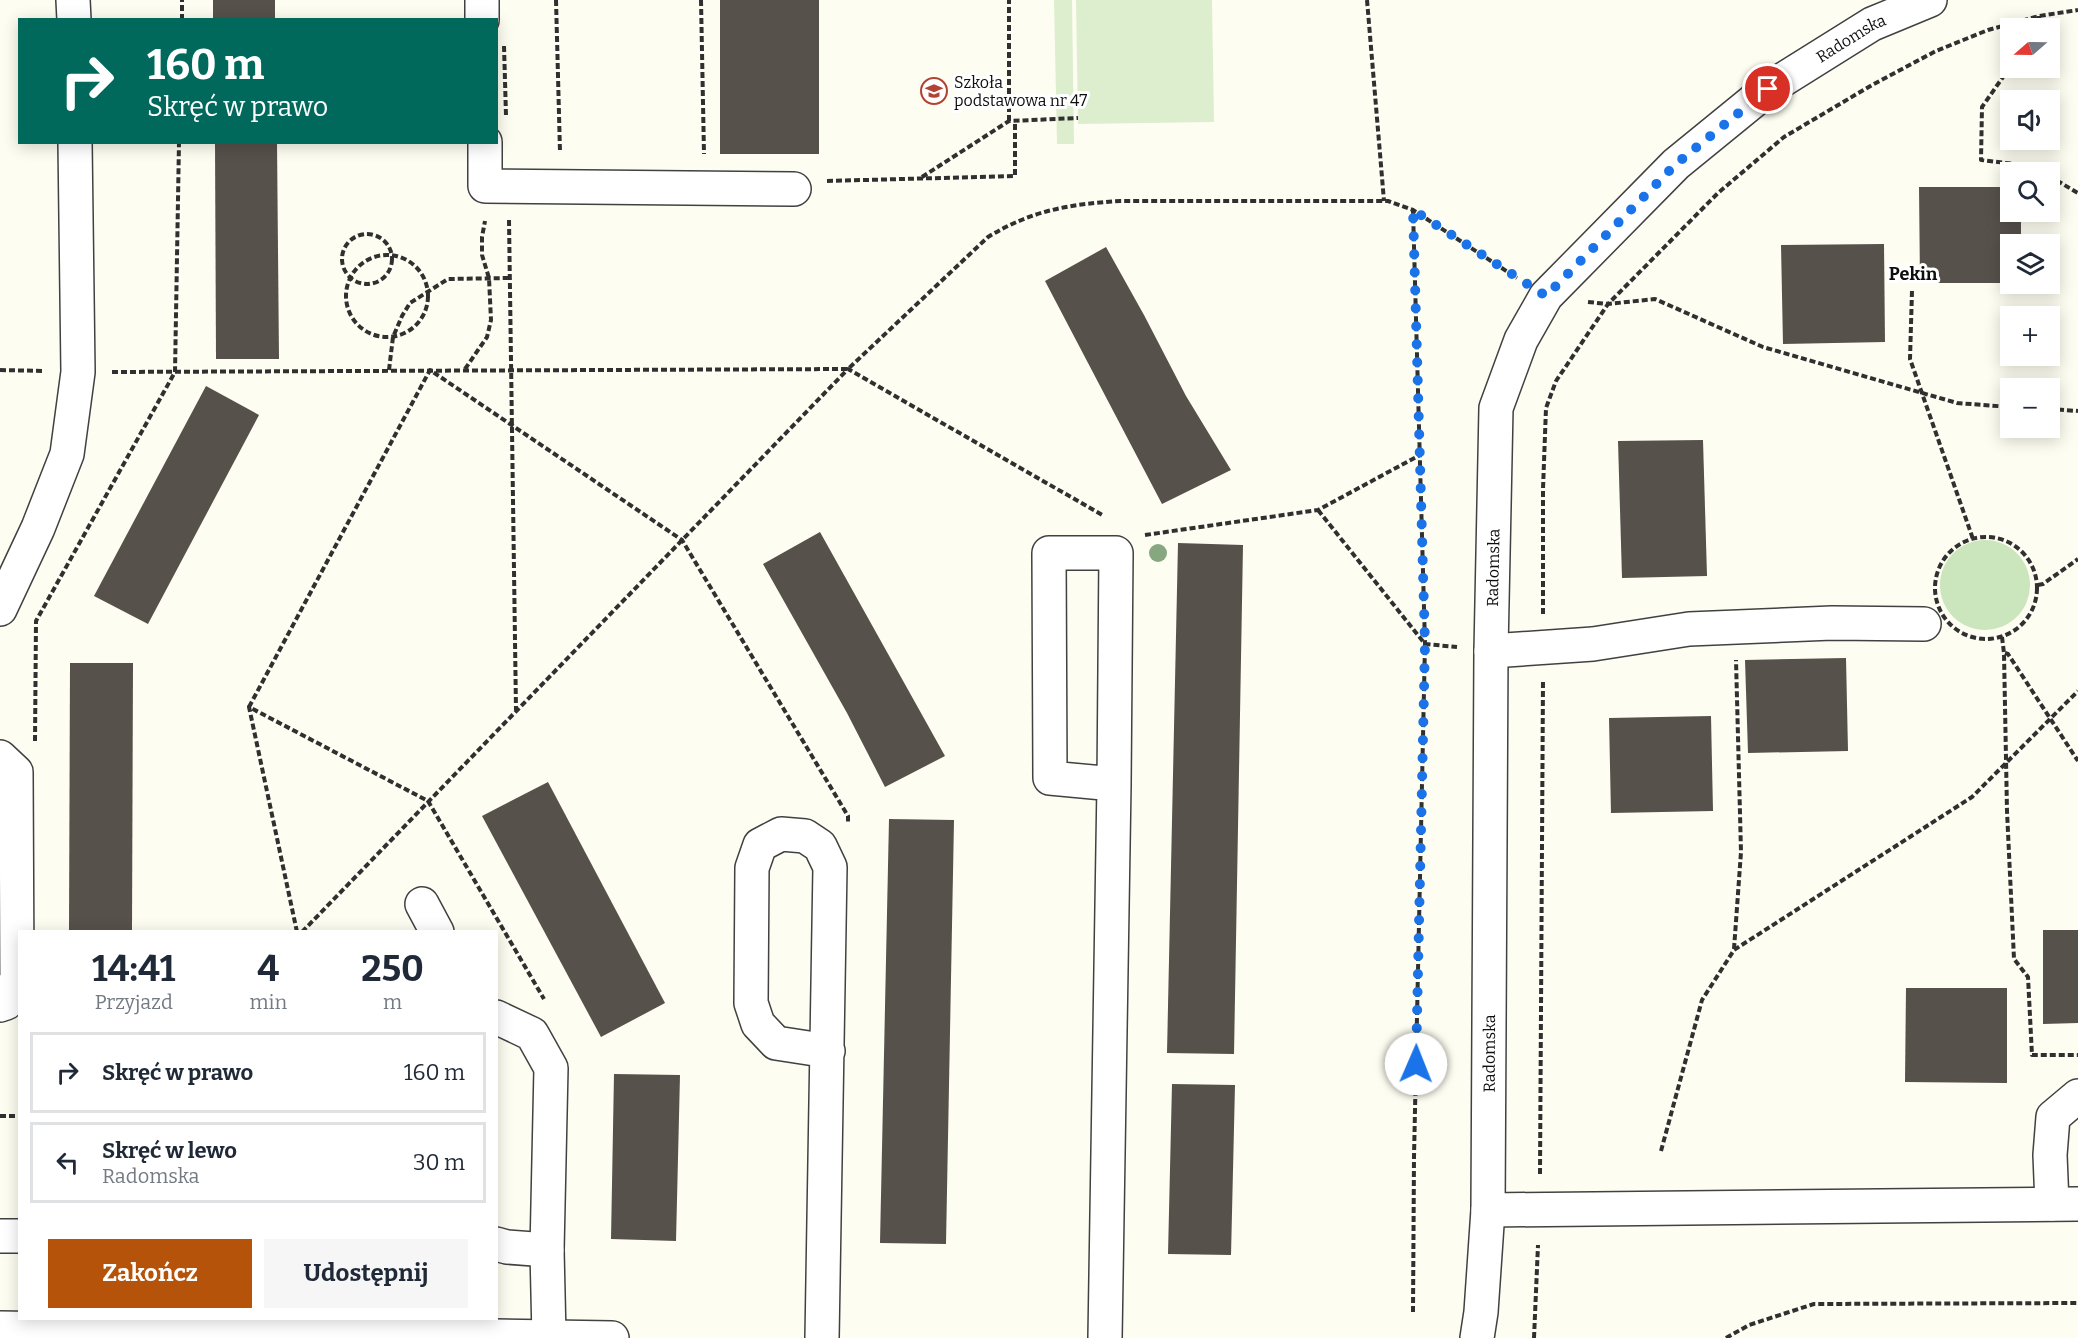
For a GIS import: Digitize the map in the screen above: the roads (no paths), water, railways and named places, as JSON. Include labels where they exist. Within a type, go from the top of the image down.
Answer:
[{"type":"street","points":[[73,0],[74,18]]},
{"type":"street","points":[[482,0],[482,18]]},
{"type":"street","name":"Radomska","points":[[1477,1338],[1488,1210],[1491,651],[1496,408],[1521,340],[1546,296],[1676,164],[1768,89],[1872,24],[1930,0]]},
{"type":"street","points":[[0,609],[38,528],[68,454],[78,372],[75,144]]},
{"type":"street","points":[[485,144],[485,186],[794,189]]},
{"type":"street","points":[[1105,1338],[1114,784],[1116,554],[1049,553],[1050,778],[1114,784]]},
{"type":"street","points":[[1491,651],[1593,644],[1689,629],[1832,623],[1924,624]]},
{"type":"street","points":[[0,758],[16,772],[17,978],[6,1003],[0,1005]]},
{"type":"street","points":[[822,1338],[828,1051],[830,867],[820,846],[813,841],[805,836],[781,834],[760,845],[752,868],[751,1003],[758,1024],[776,1043],[828,1051]]},
{"type":"street","points":[[498,1018],[532,1034],[551,1068],[547,1250],[549,1337]]},
{"type":"street","points":[[1488,1210],[2065,1204],[2050,1155],[2053,1117],[2078,1096]]},
{"type":"street","points":[[0,1236],[18,1236]]},
{"type":"street","points":[[498,1245],[547,1250]]},
{"type":"street","points":[[0,1328],[122,1324],[612,1338]]},
{"type":"place","name":"Szkoła podstawowa nr 47","points":[[934,91]]},
{"type":"district","name":"Pekin","points":[[1913,274]]}]
